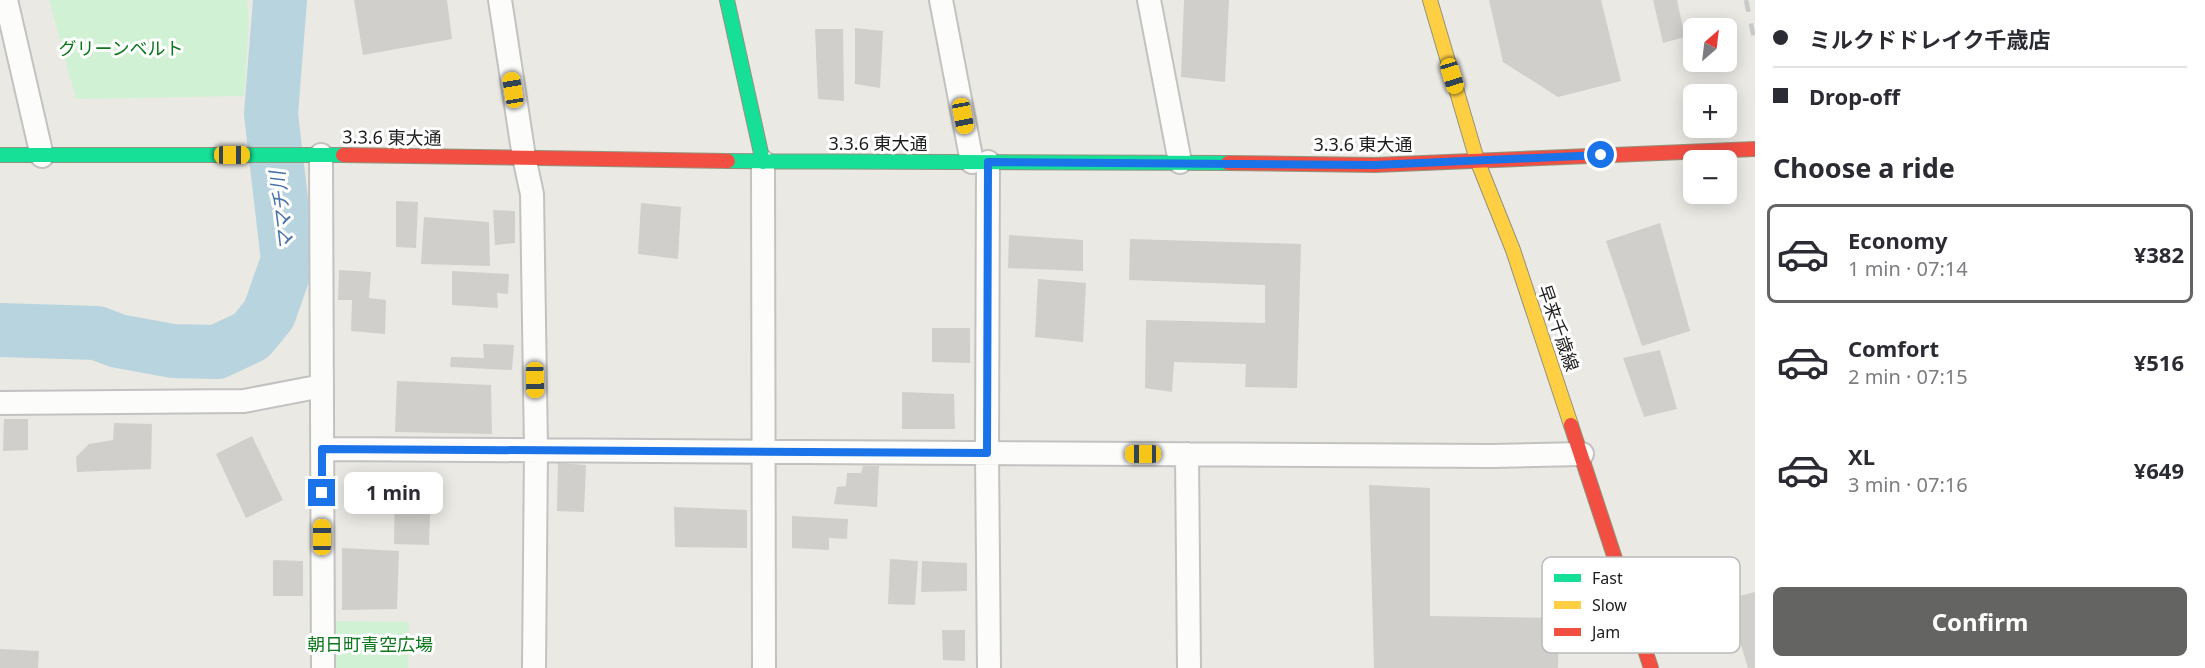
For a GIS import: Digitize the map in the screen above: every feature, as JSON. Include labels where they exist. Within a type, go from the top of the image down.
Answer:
[{"type":"street","points":[[6,0],[42,156]]},
{"type":"street","points":[[500,0],[524,158],[532,194],[536,450],[534,668]]},
{"type":"street","points":[[727,0],[763,162],[764,668]]},
{"type":"street","points":[[940,0],[980,162],[987,453],[989,668]]},
{"type":"street","points":[[1149,0],[1180,162]]},
{"type":"street","name":"早来千歳線","points":[[1430,0],[1477,160],[1514,250],[1615,557]]},
{"type":"street","name":"3.3.6 東大通","points":[[0,155],[321,155],[763,162],[1180,162],[1375,165],[1755,149]]},
{"type":"street","points":[[321,155],[323,668]]},
{"type":"street","points":[[0,403],[244,401],[322,386]]},
{"type":"street","points":[[322,449],[1492,456],[1582,454]]},
{"type":"street","points":[[1187,454],[1189,668]]},
{"type":"street","name":"早来千歳線","points":[[1646,653],[1651,668]]},
{"type":"green space","name":"グリーンベルト","points":[[49,0],[247,0],[249,19],[244,96],[76,99]]},
{"type":"green space","name":"朝日町青空広場","points":[[331,621],[409,622],[408,668],[331,668]]},
{"type":"building","points":[[354,0],[447,0],[452,39],[363,55]]},
{"type":"building","points":[[1184,0],[1229,0],[1225,82],[1181,77]]},
{"type":"building","points":[[1489,0],[1601,0],[1621,81],[1558,97],[1503,62]]},
{"type":"building","points":[[1653,0],[1677,0],[1683,38],[1663,43]]},
{"type":"building","points":[[855,28],[883,31],[880,88],[855,84]]},
{"type":"building","points":[[815,29],[843,29],[844,101],[818,99]]},
{"type":"building","points":[[396,201],[418,202],[416,248],[396,247]]},
{"type":"building","points":[[641,203],[681,207],[678,259],[638,254]]},
{"type":"building","points":[[493,210],[515,211],[515,243],[495,245]]},
{"type":"building","points":[[424,217],[489,222],[490,266],[421,264]]},
{"type":"building","points":[[1660,223],[1690,331],[1642,346],[1606,241]]},
{"type":"building","points":[[1009,235],[1083,240],[1083,271],[1008,268]]},
{"type":"building","points":[[1130,239],[1301,244],[1297,388],[1245,387],[1246,364],[1174,362],[1172,392],[1145,388],[1146,320],[1265,323],[1265,285],[1129,280]]},
{"type":"building","points":[[339,270],[371,272],[369,298],[386,300],[385,334],[351,331],[352,300],[338,300]]},
{"type":"building","points":[[452,271],[509,274],[508,294],[497,293],[498,308],[452,305]]},
{"type":"building","points":[[1038,279],[1086,283],[1083,342],[1035,337]]},
{"type":"building","points":[[932,328],[970,328],[970,363],[932,362]]},
{"type":"building","points":[[483,344],[514,345],[512,370],[450,367],[451,357],[484,358]]},
{"type":"building","points":[[1660,350],[1677,409],[1644,417],[1623,358]]},
{"type":"building","points":[[397,381],[491,385],[492,434],[395,432]]},
{"type":"building","points":[[902,392],[954,394],[955,429],[902,429]]},
{"type":"building","points":[[4,419],[28,419],[28,450],[3,451]]},
{"type":"building","points":[[114,423],[152,424],[151,469],[77,472],[76,457],[89,444],[113,440]]},
{"type":"building","points":[[252,436],[283,500],[246,518],[216,454]]},
{"type":"building","points":[[558,463],[586,465],[584,512],[557,511]]},
{"type":"building","points":[[863,466],[879,466],[877,507],[834,504],[837,487],[846,486],[847,473],[861,473]]},
{"type":"building","points":[[395,485],[431,487],[429,545],[394,544]]},
{"type":"building","points":[[1369,485],[1430,488],[1430,616],[1542,618],[1542,653],[1558,653],[1558,668],[1374,668]]},
{"type":"building","points":[[674,507],[747,510],[747,548],[675,547]]},
{"type":"building","points":[[792,516],[848,519],[847,539],[829,538],[829,550],[792,548]]},
{"type":"building","points":[[342,548],[399,551],[397,609],[342,610]]},
{"type":"building","points":[[890,559],[918,561],[915,605],[888,604]]},
{"type":"building","points":[[273,560],[303,561],[303,596],[273,596]]},
{"type":"building","points":[[922,561],[967,563],[967,591],[921,592]]},
{"type":"building","points":[[1755,592],[1755,668],[1748,668],[1740,642],[1740,596]]},
{"type":"building","points":[[942,630],[965,630],[965,661],[943,660]]},
{"type":"building","points":[[0,649],[39,651],[38,668],[0,668]]},
{"type":"waterway","name":"ママチ川","points":[[0,330],[97,333],[118,341],[173,351],[217,352],[251,336],[269,314],[288,260],[271,114],[280,0]]},
{"type":"railway","points":[[1746,0],[1755,43]]},
{"type":"traffic: fast","points":[[727,0],[763,162]]},
{"type":"traffic: fast","points":[[0,155],[343,155]]},
{"type":"traffic: fast","points":[[728,161],[1228,163]]},
{"type":"traffic: slow","points":[[1430,0],[1477,160],[1513,250],[1571,425]]},
{"type":"traffic: jam","points":[[1228,163],[1375,165],[1755,149]]},
{"type":"traffic: jam","points":[[343,155],[728,161]]},
{"type":"traffic: jam","points":[[1571,425],[1614,557]]},
{"type":"traffic: jam","points":[[1646,653],[1651,668]]},
{"type":"route","points":[[322,493],[322,449],[987,453],[988,162],[1375,165],[1601,155]]}]
